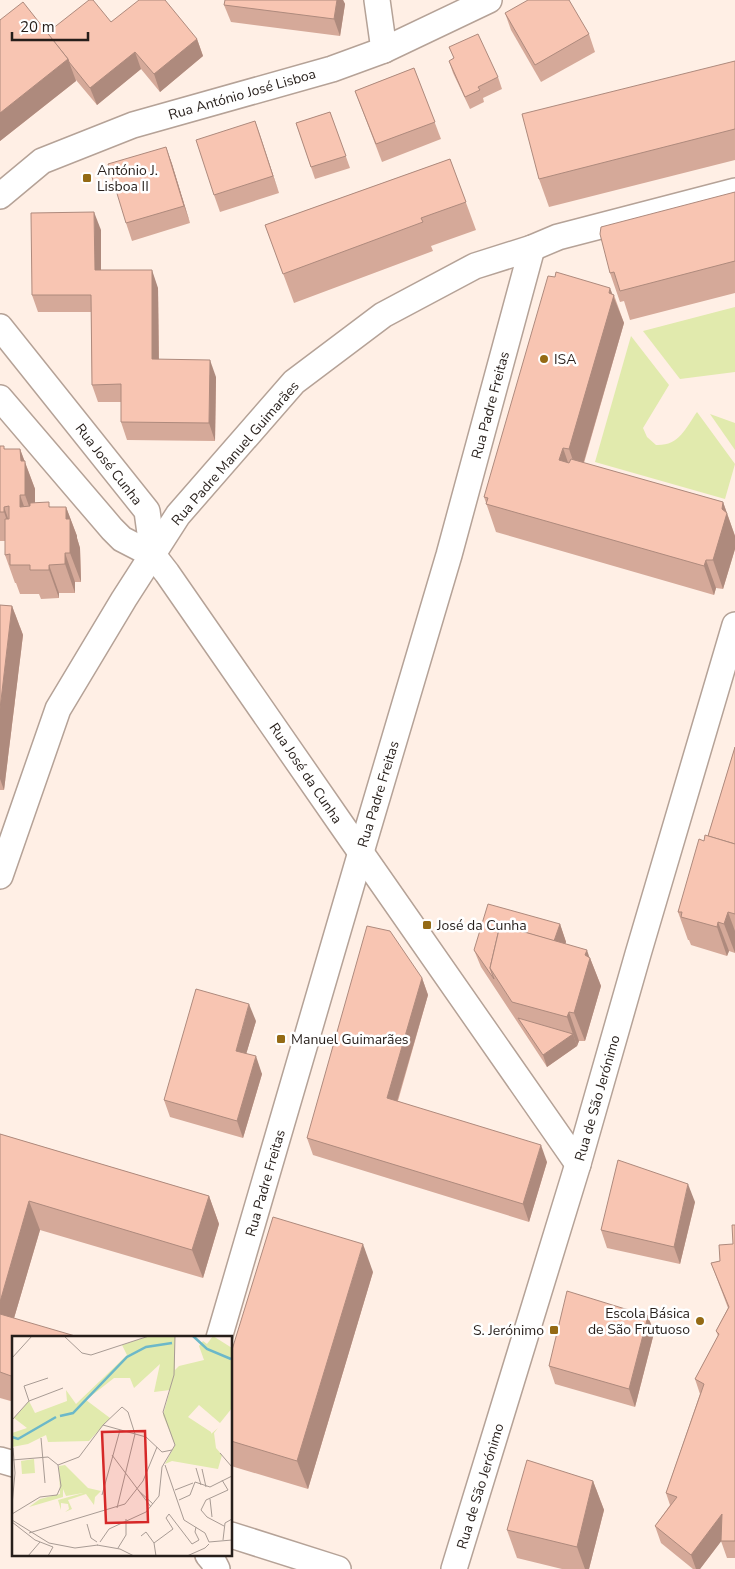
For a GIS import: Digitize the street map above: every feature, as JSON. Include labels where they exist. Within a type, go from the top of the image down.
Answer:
[{"type":"street","points":[[377,0],[384,50]]},
{"type":"street","name":"Rua António José Lisboa","points":[[0,196],[42,161],[133,125],[332,69],[384,50],[489,0]]},
{"type":"street","name":"Rua Padre Manuel Guimarães","points":[[0,876],[58,709],[124,599],[178,515],[294,382],[383,315],[475,266],[532,248],[558,237],[735,191]]},
{"type":"street","name":"Rua Padre Freitas","points":[[220,1336],[449,555],[532,248]]},
{"type":"street","name":"Rua José Cunha","points":[[0,326],[146,511],[153,555]]},
{"type":"street","points":[[0,398],[122,539],[153,555]]},
{"type":"street","name":"Rua José da Cunha","points":[[153,555],[578,1164]]},
{"type":"street","name":"Rua de São Jerónimo","points":[[454,1569],[578,1164],[735,625]]},
{"type":"street","points":[[232,1535],[338,1569]]},
{"type":"street","points":[[209,1556],[217,1569]]},
{"type":"green space","points":[[735,307],[735,372],[680,379],[643,331]]},
{"type":"green space","points":[[631,336],[669,385],[643,428],[647,437],[656,445],[670,443],[681,435],[697,412],[735,464],[725,499],[595,462]]},
{"type":"green space","points":[[710,414],[735,423],[735,450]]},
{"type":"building","points":[[89,0],[93,0],[111,22],[139,0],[165,0],[197,39],[154,74],[135,52],[90,88],[47,33]]},
{"type":"building","points":[[225,0],[337,0],[334,19],[224,5]]},
{"type":"building","points":[[528,0],[569,0],[589,34],[535,65],[505,13]]},
{"type":"building","points":[[23,2],[68,59],[0,113],[0,20]]},
{"type":"building","points":[[478,34],[498,77],[478,87],[480,90],[465,97],[449,61],[454,58],[449,47]]},
{"type":"building","points":[[735,61],[735,129],[539,179],[522,114]]},
{"type":"building","points":[[414,68],[435,122],[376,144],[355,91]]},
{"type":"building","points":[[330,112],[346,156],[311,167],[296,123]]},
{"type":"building","points":[[255,121],[273,176],[214,195],[196,140]]},
{"type":"building","points":[[166,147],[184,206],[126,223],[108,164]]},
{"type":"building","points":[[450,159],[466,202],[421,218],[423,222],[283,274],[265,225]]},
{"type":"building","points":[[735,192],[735,261],[620,291],[614,272],[610,273],[600,234],[601,227]]},
{"type":"building","points":[[94,212],[95,270],[152,270],[152,359],[210,360],[209,423],[121,422],[121,384],[92,385],[91,295],[32,295],[31,213]]},
{"type":"building","points":[[556,272],[610,288],[609,293],[614,295],[569,449],[563,448],[559,460],[569,463],[571,459],[723,502],[722,509],[727,513],[713,560],[706,560],[704,566],[486,504],[488,498],[484,497],[548,276],[555,277]]},
{"type":"building","points":[[0,446],[4,446],[4,449],[20,449],[21,461],[25,461],[25,495],[20,495],[20,507],[30,506],[30,503],[49,502],[49,507],[66,507],[66,519],[70,519],[70,553],[65,553],[65,564],[49,565],[49,570],[30,570],[30,565],[10,565],[10,554],[5,555],[5,519],[9,519],[9,506],[4,507],[4,512],[0,512]]},
{"type":"building","points":[[0,605],[12,606],[0,709]]},
{"type":"building","points":[[735,747],[735,844],[708,836]]},
{"type":"building","points":[[705,835],[735,844],[735,914],[728,912],[724,924],[718,922],[717,927],[681,917],[682,912],[678,912],[699,839],[704,841]]},
{"type":"building","points":[[488,904],[560,924],[554,941],[500,925],[490,968],[494,979],[474,950]]},
{"type":"building","points":[[500,925],[587,950],[585,955],[590,958],[574,1013],[569,1012],[567,1017],[512,1002],[490,968]]},
{"type":"building","points":[[367,926],[390,931],[422,978],[387,1098],[541,1145],[523,1204],[307,1138]]},
{"type":"building","points":[[196,989],[249,1004],[236,1051],[256,1056],[237,1121],[164,1100]]},
{"type":"building","points":[[518,1018],[573,1034],[543,1055]]},
{"type":"building","points":[[0,1134],[209,1196],[192,1250],[29,1201],[0,1302]]},
{"type":"building","points":[[618,1160],[688,1184],[674,1247],[601,1230]]},
{"type":"building","points":[[273,1217],[363,1244],[297,1461],[232,1441],[232,1350]]},
{"type":"building","points":[[732,1225],[735,1225],[735,1541],[721,1541],[722,1514],[691,1555],[655,1526],[677,1497],[666,1493],[704,1384],[695,1379],[719,1334],[716,1331],[729,1307],[711,1263],[720,1261],[719,1245],[733,1244]]},
{"type":"building","points":[[567,1291],[648,1316],[629,1389],[549,1366]]},
{"type":"building","points":[[0,1314],[75,1336],[12,1336],[12,1376],[0,1372]]},
{"type":"building","points":[[527,1460],[593,1481],[577,1547],[507,1530]]},
{"type":"place","name":"António J. Lisboa II","points":[[87,178]]},
{"type":"place","name":"ISA","points":[[544,359]]},
{"type":"place","name":"José da Cunha","points":[[427,925]]},
{"type":"place","name":"Manuel Guimarães","points":[[281,1039]]},
{"type":"place","name":"Escola Básica de São Frutuoso","points":[[700,1321]]},
{"type":"place","name":"S. Jerónimo","points":[[554,1330]]}]
